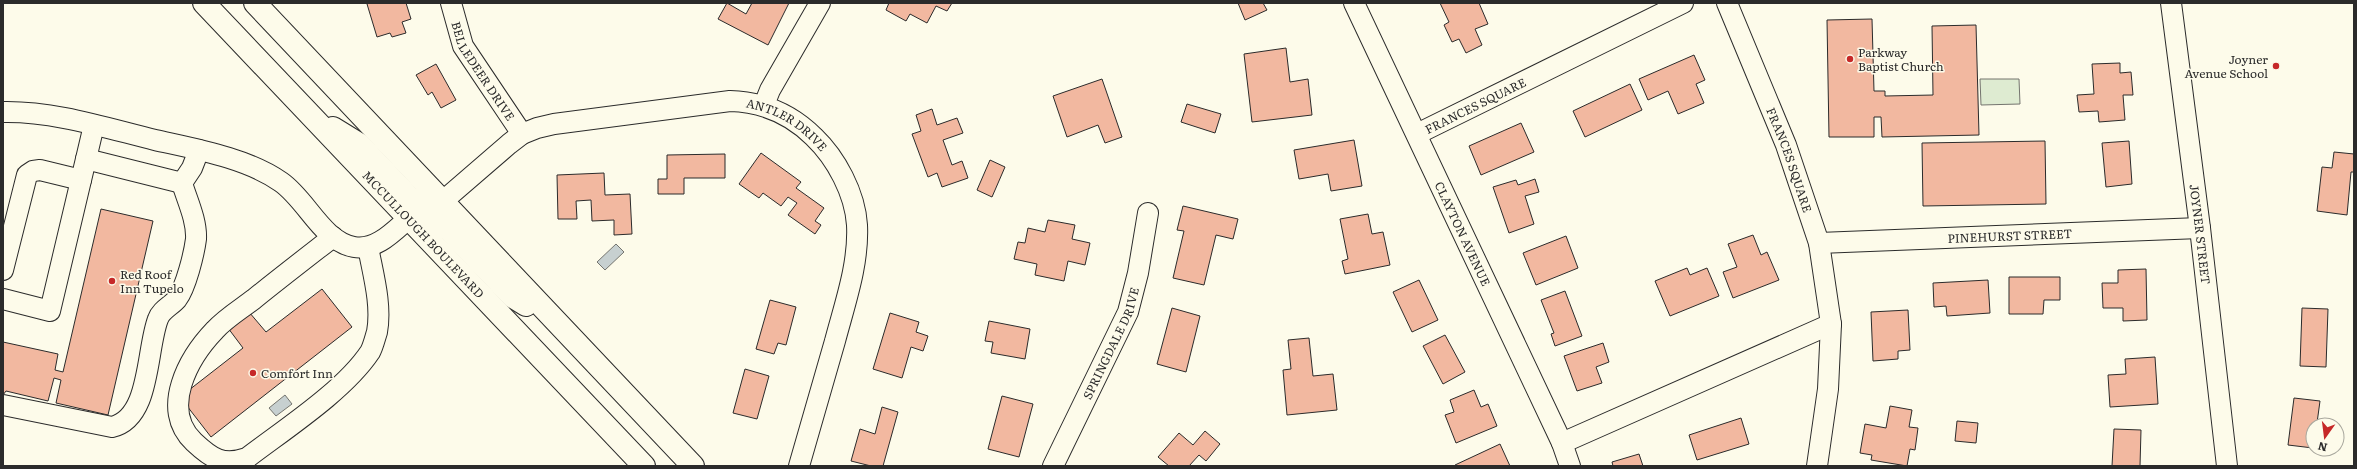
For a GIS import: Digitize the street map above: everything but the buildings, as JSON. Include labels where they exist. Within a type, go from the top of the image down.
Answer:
[{"type":"highway","name":"MCCULLOUGH BOULEVARD","points":[[204,3],[644,466]]},
{"type":"highway","points":[[255,3],[693,466]]},
{"type":"highway","points":[[304,109],[359,144],[411,199],[431,204],[443,201]]},
{"type":"highway","points":[[409,218],[435,223],[448,229],[513,297],[564,328]]},
{"type":"street","name":"BELLEDEER DRIVE","points":[[451,3],[466,52],[522,134]]},
{"type":"street","points":[[764,105],[770,90],[820,3]]},
{"type":"street","name":"CLAYTON AVENUE","points":[[1354,3],[1562,444],[1570,466]]},
{"type":"street","name":"FRANCES SQUARE","points":[[1417,134],[1683,3]]},
{"type":"street","name":"FRANCES SQUARE","points":[[1727,3],[1786,145],[1819,243],[1831,324],[1828,389],[1817,466]]},
{"type":"street","name":"JOYNER STREET","points":[[2171,3],[2200,228],[2227,466]]},
{"type":"street","name":"ANTLER DRIVE","points":[[443,201],[522,134],[554,124],[730,101],[748,101],[764,105],[803,128],[821,144],[843,178],[852,202],[857,224],[857,244],[849,290],[799,466]]},
{"type":"street","points":[[3,112],[21,112],[94,125],[199,150],[248,165],[282,182],[296,195],[333,237],[344,244],[356,248],[368,247],[382,240],[409,218]]},
{"type":"street","points":[[3,299],[50,311],[94,125]]},
{"type":"street","points":[[182,183],[192,168],[199,150]]},
{"type":"street","points":[[86,159],[182,183]]},
{"type":"street","points":[[3,270],[27,175],[33,171],[40,170],[81,180]]},
{"type":"street","points":[[3,405],[104,427],[120,425],[134,412],[140,399],[158,318],[180,295],[195,241],[194,220],[182,183]]},
{"type":"street","name":"SPRINGDALE DRIVE","points":[[1053,466],[1128,312],[1138,273],[1148,213]]},
{"type":"street","name":"PINEHURST STREET","points":[[1819,243],[2200,228]]},
{"type":"street","points":[[333,237],[216,328],[196,353],[177,397],[180,418],[188,437],[204,452],[219,461],[234,463],[248,458],[347,380],[371,351],[377,331],[378,309],[368,247]]},
{"type":"street","points":[[1562,444],[1831,324]]},
{"type":"green space","points":[[1980,79],[2019,79],[2020,104],[1981,105]]},
{"type":"shaded area","points":[[616,244],[624,252],[605,270],[597,262]]},
{"type":"shaded area","points":[[285,395],[292,404],[276,416],[269,408]]},
{"type":"place","name":"Parkway Baptist Church","points":[[1850,59]]},
{"type":"place","name":"Joyner Avenue School","points":[[2276,66]]},
{"type":"place","name":"Red Roof Inn Tupelo","points":[[112,281]]},
{"type":"place","name":"Comfort Inn","points":[[253,373]]}]
